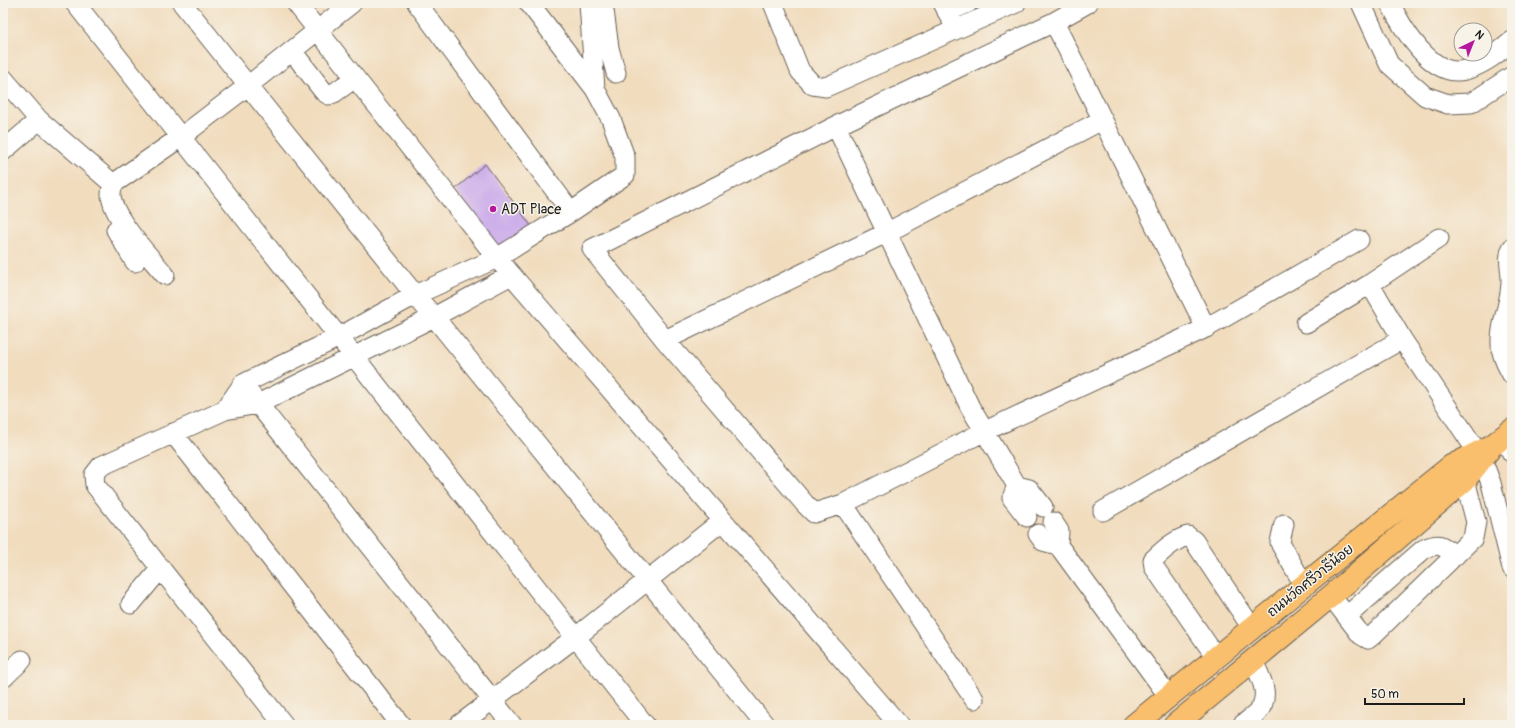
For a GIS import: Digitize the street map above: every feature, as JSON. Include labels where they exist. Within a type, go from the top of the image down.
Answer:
[{"type":"main road","name":"ถนนวัดศรีวารีน้อย","points":[[1175,725],[1331,596],[1465,480],[1497,446]]},
{"type":"main road","name":"ถนนวัดศรีวารีน้อย","points":[[1134,725],[1451,466],[1497,446]]},
{"type":"main road","points":[[1309,581],[1331,596]]},
{"type":"street","points":[[75,3],[645,725]]},
{"type":"street","points":[[182,3],[249,85],[415,295],[764,725]]},
{"type":"street","points":[[296,3],[511,275],[898,725]]},
{"type":"street","points":[[135,262],[106,211],[112,189],[249,85],[352,3]]},
{"type":"street","points":[[417,3],[572,212]]},
{"type":"street","points":[[225,410],[243,384],[339,337],[415,295],[497,258],[572,212],[625,175],[625,157],[611,119],[595,89],[530,3]]},
{"type":"street","points":[[589,3],[595,89]]},
{"type":"street","points":[[604,3],[609,48],[616,73]]},
{"type":"street","points":[[773,3],[800,71],[813,85],[826,87],[1016,3]]},
{"type":"street","points":[[956,29],[945,7],[968,3]]},
{"type":"street","points":[[1088,3],[1054,22],[836,126],[592,249],[665,340],[814,513],[843,504],[984,432],[1206,328],[1359,240]]},
{"type":"street","points":[[1360,3],[1390,64],[1425,96],[1448,104],[1471,104],[1512,76]]},
{"type":"street","points":[[1371,27],[1392,7],[1398,20],[1426,57],[1440,66],[1454,71],[1473,67],[1492,58],[1512,41]]},
{"type":"street","points":[[1054,22],[1206,328]]},
{"type":"street","points":[[292,51],[324,92],[329,95],[355,78]]},
{"type":"street","points":[[3,78],[39,120],[112,189],[114,206],[120,217],[165,275]]},
{"type":"street","points":[[3,151],[39,120]]},
{"type":"street","points":[[665,340],[886,233],[1102,120]]},
{"type":"street","points":[[836,126],[970,407],[1017,486],[1029,489],[1059,531],[1058,545]]},
{"type":"street","points":[[1306,323],[1370,284],[1439,238]]},
{"type":"street","points":[[1512,248],[1509,260],[1511,279],[1500,344],[1505,363],[1512,375]]},
{"type":"street","points":[[284,725],[95,485],[94,475],[101,466],[225,410],[258,404],[434,317],[511,275]]},
{"type":"street","points":[[1370,284],[1402,339],[1497,446],[1491,483],[1512,568]]},
{"type":"street","points":[[1103,512],[1402,339]]},
{"type":"street","points":[[243,384],[512,725]]},
{"type":"street","points":[[173,433],[401,725]]},
{"type":"street","points":[[1331,596],[1361,635],[1368,639],[1373,635],[1473,538],[1476,522],[1465,480]]},
{"type":"street","points":[[1017,486],[1012,498],[1027,518]]},
{"type":"street","points":[[843,504],[974,699]]},
{"type":"street","points":[[459,725],[576,637],[722,520]]},
{"type":"street","points":[[1284,524],[1280,542],[1281,545],[1309,581]]},
{"type":"street","points":[[1038,534],[1044,541],[1058,545],[1168,697]]},
{"type":"street","points":[[1216,657],[1154,567],[1153,560],[1159,554],[1182,537],[1188,536],[1194,541],[1252,628]]},
{"type":"street","points":[[1347,616],[1424,549],[1435,544],[1443,546],[1455,556]]},
{"type":"street","points":[[131,604],[161,568]]},
{"type":"street","points":[[3,678],[22,660]]},
{"type":"street","points":[[1242,725],[1257,713],[1263,702],[1265,687],[1253,661]]},
{"type":"building","name":"ADT Place","points":[[485,164],[532,227],[501,251],[454,190]]},
{"type":"place","name":"ADT Place","points":[[493,209]]}]
